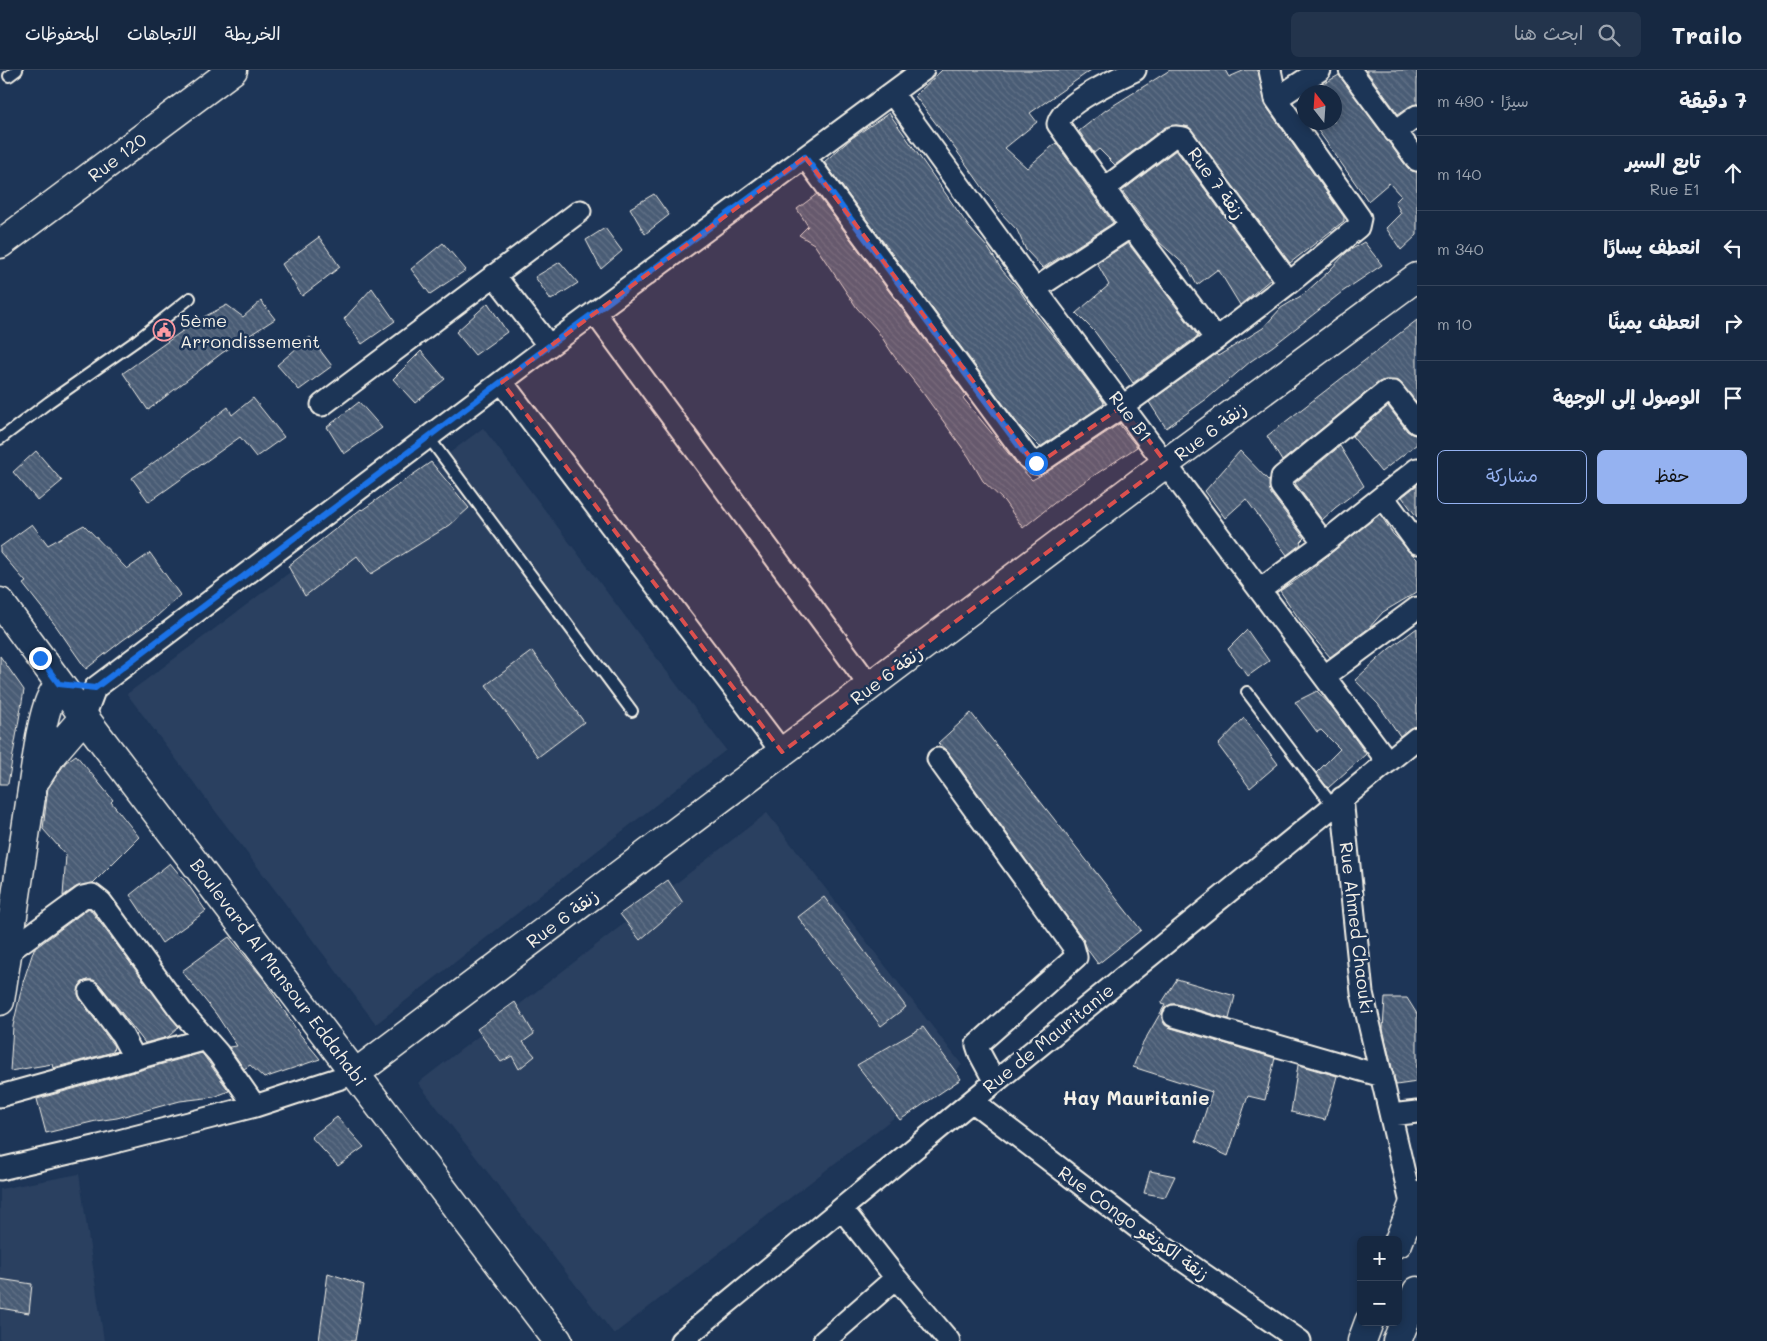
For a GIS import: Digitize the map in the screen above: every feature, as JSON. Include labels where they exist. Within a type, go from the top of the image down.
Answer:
[{"type":"street","name":"Rue 120","points":[[0,244],[233,70]]},
{"type":"street","points":[[35,781],[53,753],[84,717],[95,688],[549,346],[923,70]]},
{"type":"street","points":[[1136,70],[1087,95],[1069,108],[1058,122],[1059,128],[1216,339]]},
{"type":"street","points":[[805,157],[1027,457],[1034,463],[1040,462],[1123,406],[1216,339],[1289,283],[1360,224],[1360,218],[1276,99],[1270,70]]},
{"type":"street","points":[[1276,99],[1320,70]]},
{"type":"street","points":[[1350,70],[1417,160]]},
{"type":"street","name":"Rue B1","points":[[892,93],[1035,289],[1388,762]]},
{"type":"street","points":[[1395,132],[1417,116]]},
{"type":"street","name":"Rue 7 زنقة","points":[[1104,189],[1171,138],[1175,136],[1183,138],[1289,283]]},
{"type":"street","points":[[322,405],[580,211]]},
{"type":"street","points":[[1035,289],[1131,226]]},
{"type":"street","points":[[494,275],[549,346]]},
{"type":"street","name":"Rue 6 زنقة","points":[[356,1073],[1166,463],[1417,277]]},
{"type":"street","points":[[595,312],[870,686]]},
{"type":"street","points":[[502,382],[782,752]]},
{"type":"street","points":[[1324,543],[1282,488],[1280,483],[1282,476],[1386,392],[1391,391],[1395,394],[1417,423]]},
{"type":"street","points":[[1260,590],[1324,543],[1417,469]]},
{"type":"street","points":[[1383,497],[1417,543]]},
{"type":"street","name":"Boulevard Al Mansour Eddahabi","points":[[0,602],[59,684],[558,1341]]},
{"type":"street","points":[[1325,676],[1417,608]]},
{"type":"street","points":[[1,986],[8,952],[38,753],[50,698],[59,684],[95,688]]},
{"type":"street","name":"Rue de Mauritanie","points":[[695,1337],[842,1209],[972,1101],[1417,738]]},
{"type":"street","points":[[938,759],[1073,946],[1076,957],[977,1045],[995,1082]]},
{"type":"street","name":"Rue Ahmed Chaouki","points":[[1338,802],[1362,993],[1414,1202]]},
{"type":"street","points":[[8,952],[83,897],[92,895],[100,902],[181,1011],[218,1053],[255,1106]]},
{"type":"street","points":[[90,992],[122,1035],[135,1059]]},
{"type":"street","points":[[1174,1016],[1382,1076]]},
{"type":"street","points":[[0,1096],[206,1039]]},
{"type":"street","points":[[0,1170],[255,1106],[356,1073]]},
{"type":"street","name":"Rue Congo زنقة الكونغو","points":[[972,1101],[1155,1241],[1300,1341]]},
{"type":"street","points":[[1391,1115],[1417,1112]]},
{"type":"street","points":[[1401,1236],[1414,1202]]},
{"type":"street","points":[[842,1209],[896,1278],[949,1341]]},
{"type":"street","points":[[824,1341],[896,1278]]},
{"type":"street","points":[[1397,1341],[1417,1291]]},
{"type":"street","points":[[1362,1341],[1368,1326]]},
{"type":"lane","points":[[0,439],[136,341],[190,298]]},
{"type":"lane","points":[[429,438],[632,711]]},
{"type":"lane","points":[[1247,692],[1338,802]]},
{"type":"highlighted area","points":[[805,157],[1036,465],[1123,406],[1166,463],[782,752],[502,382]]},
{"type":"shaded area","points":[[483,428],[726,750],[376,1024],[127,694]]},
{"type":"shaded area","points":[[767,813],[962,1065],[614,1334],[418,1083]]},
{"type":"shaded area","points":[[79,1174],[104,1341],[0,1341],[0,1189]]},
{"type":"building","points":[[942,70],[1091,70],[1030,113],[1037,122],[1005,148],[1027,168],[1056,143],[1113,223],[1043,268],[1026,250],[1017,230],[1000,212],[915,96]]},
{"type":"building","points":[[1170,70],[1225,70],[1229,77],[1245,70],[1258,70],[1266,106],[1344,217],[1344,221],[1290,263],[1189,127],[1176,125],[1164,128],[1115,165],[1099,149],[1094,153],[1079,131],[1106,110]]},
{"type":"building","points":[[1366,70],[1417,70],[1417,104],[1398,114]]},
{"type":"building","points":[[1339,75],[1407,167],[1417,172],[1417,235],[1401,250],[1386,228],[1401,213],[1395,202],[1401,196],[1389,183],[1368,201],[1318,130],[1342,130],[1342,85],[1321,85]]},
{"type":"building","points":[[889,113],[969,227],[988,248],[1002,270],[1103,401],[1104,404],[1040,447],[1021,428],[824,162],[852,138]]},
{"type":"building","points":[[1176,150],[1271,279],[1240,305],[1218,269],[1197,285],[1187,267],[1159,242],[1122,191]]},
{"type":"building","points":[[654,194],[669,215],[645,234],[630,208]]},
{"type":"building","points":[[817,194],[966,395],[963,398],[1032,480],[1119,424],[1137,447],[1063,496],[1023,528],[1004,501],[983,481],[969,457],[877,330],[857,308],[814,244],[799,235],[808,226],[797,209]]},
{"type":"building","points":[[605,228],[622,251],[601,269],[586,240]]},
{"type":"building","points":[[319,237],[340,267],[302,296],[282,264]]},
{"type":"building","points":[[1364,242],[1382,265],[1342,292],[1251,361],[1208,398],[1166,428],[1149,402],[1216,354],[1218,356],[1263,328],[1281,308],[1304,294],[1347,252]]},
{"type":"building","points":[[443,243],[466,270],[430,294],[411,269]]},
{"type":"building","points":[[1128,243],[1198,336],[1133,383],[1095,332],[1076,313],[1109,285],[1097,263]]},
{"type":"building","points":[[560,262],[578,283],[551,300],[535,277]]},
{"type":"building","points":[[372,288],[395,321],[362,344],[344,319]]},
{"type":"building","points":[[261,301],[275,319],[222,353],[148,410],[123,373],[198,320],[227,305],[243,317]]},
{"type":"building","points":[[488,303],[507,332],[475,355],[456,332]]},
{"type":"building","points":[[1417,320],[1417,403],[1399,381],[1386,380],[1379,382],[1282,461],[1267,436]]},
{"type":"building","points":[[310,337],[332,366],[299,390],[277,365]]},
{"type":"building","points":[[421,351],[445,379],[415,403],[393,379]]},
{"type":"building","points":[[253,398],[284,437],[256,457],[240,437],[149,502],[132,478],[228,407],[232,415]]},
{"type":"building","points":[[359,402],[382,428],[344,454],[327,427]]},
{"type":"building","points":[[1388,406],[1407,431],[1417,435],[1417,444],[1381,472],[1352,436]]},
{"type":"building","points":[[1340,446],[1364,486],[1322,520],[1295,483]]},
{"type":"building","points":[[36,451],[62,481],[38,501],[13,472]]},
{"type":"building","points":[[1240,451],[1269,481],[1271,494],[1304,538],[1300,542],[1301,544],[1287,555],[1246,499],[1225,518],[1205,491]]},
{"type":"building","points":[[431,462],[469,508],[450,525],[371,574],[357,556],[305,596],[288,566],[361,509]]},
{"type":"building","points":[[1417,485],[1417,517],[1402,497]]},
{"type":"building","points":[[1380,514],[1393,534],[1417,559],[1417,592],[1383,612],[1369,628],[1330,657],[1306,629],[1280,591],[1302,576]]},
{"type":"building","points":[[32,524],[48,545],[84,525],[127,569],[150,553],[180,595],[156,617],[86,669],[56,626],[23,584],[26,582],[0,552],[0,547]]},
{"type":"building","points":[[1417,628],[1417,726],[1410,728],[1400,736],[1378,704],[1355,680],[1389,649]]},
{"type":"building","points":[[1247,630],[1269,661],[1248,676],[1228,649]]},
{"type":"building","points":[[532,651],[584,722],[538,757],[486,685]]},
{"type":"building","points":[[0,656],[24,690],[8,784],[0,784]]},
{"type":"building","points":[[1317,691],[1332,707],[1366,754],[1328,788],[1316,773],[1340,749],[1321,730],[1317,732],[1295,702]]},
{"type":"building","points":[[971,713],[1141,930],[1098,964],[1087,949],[1083,939],[948,752],[938,743]]},
{"type":"building","points":[[1244,718],[1278,764],[1250,788],[1218,745]]},
{"type":"building","points":[[76,755],[113,800],[111,802],[139,837],[93,883],[76,887],[63,896],[66,855],[43,829],[48,788],[66,762]]},
{"type":"building","points":[[170,863],[206,911],[162,943],[130,895]]},
{"type":"building","points":[[668,880],[683,903],[640,940],[620,914]]},
{"type":"building","points":[[824,897],[906,1007],[881,1026],[798,917]]},
{"type":"building","points":[[89,908],[179,1027],[168,1037],[145,1043],[100,985],[94,980],[88,980],[82,982],[78,994],[114,1046],[113,1052],[53,1068],[52,1064],[10,1071],[13,1026],[23,982],[34,949]]},
{"type":"building","points":[[229,937],[263,978],[298,1032],[320,1059],[264,1078],[250,1065],[244,1069],[229,1047],[237,1046],[216,1014],[182,971]]},
{"type":"building","points":[[1177,979],[1235,996],[1229,1019],[1177,1004],[1171,1004],[1162,1013],[1165,1025],[1275,1058],[1265,1100],[1248,1096],[1228,1156],[1196,1141],[1212,1092],[1133,1067],[1142,1045],[1165,1005],[1161,1004]]},
{"type":"building","points":[[1385,998],[1407,998],[1417,1014],[1417,1082],[1396,1085],[1383,1029]]},
{"type":"building","points":[[515,1002],[534,1034],[523,1042],[535,1056],[519,1069],[512,1056],[501,1062],[477,1029]]},
{"type":"building","points":[[923,1027],[961,1079],[900,1120],[857,1065]]},
{"type":"building","points":[[202,1053],[229,1091],[214,1097],[180,1101],[117,1118],[46,1133],[37,1099]]},
{"type":"building","points":[[1298,1065],[1337,1076],[1325,1120],[1291,1112]]},
{"type":"building","points":[[337,1117],[364,1147],[338,1166],[311,1137]]},
{"type":"building","points":[[1150,1171],[1175,1176],[1165,1197],[1144,1193]]},
{"type":"building","points":[[328,1273],[364,1285],[355,1341],[319,1341]]},
{"type":"building","points":[[0,1279],[32,1284],[29,1313],[0,1308]]},
{"type":"place","name":"5ème Arrondissement","points":[[164,330]]},
{"type":"district","name":"Hay Mauritanie","points":[[1136,1097]]},
{"type":"route","points":[[40,658],[59,684],[95,688],[549,346],[805,157],[1027,457],[1036,463]]}]
